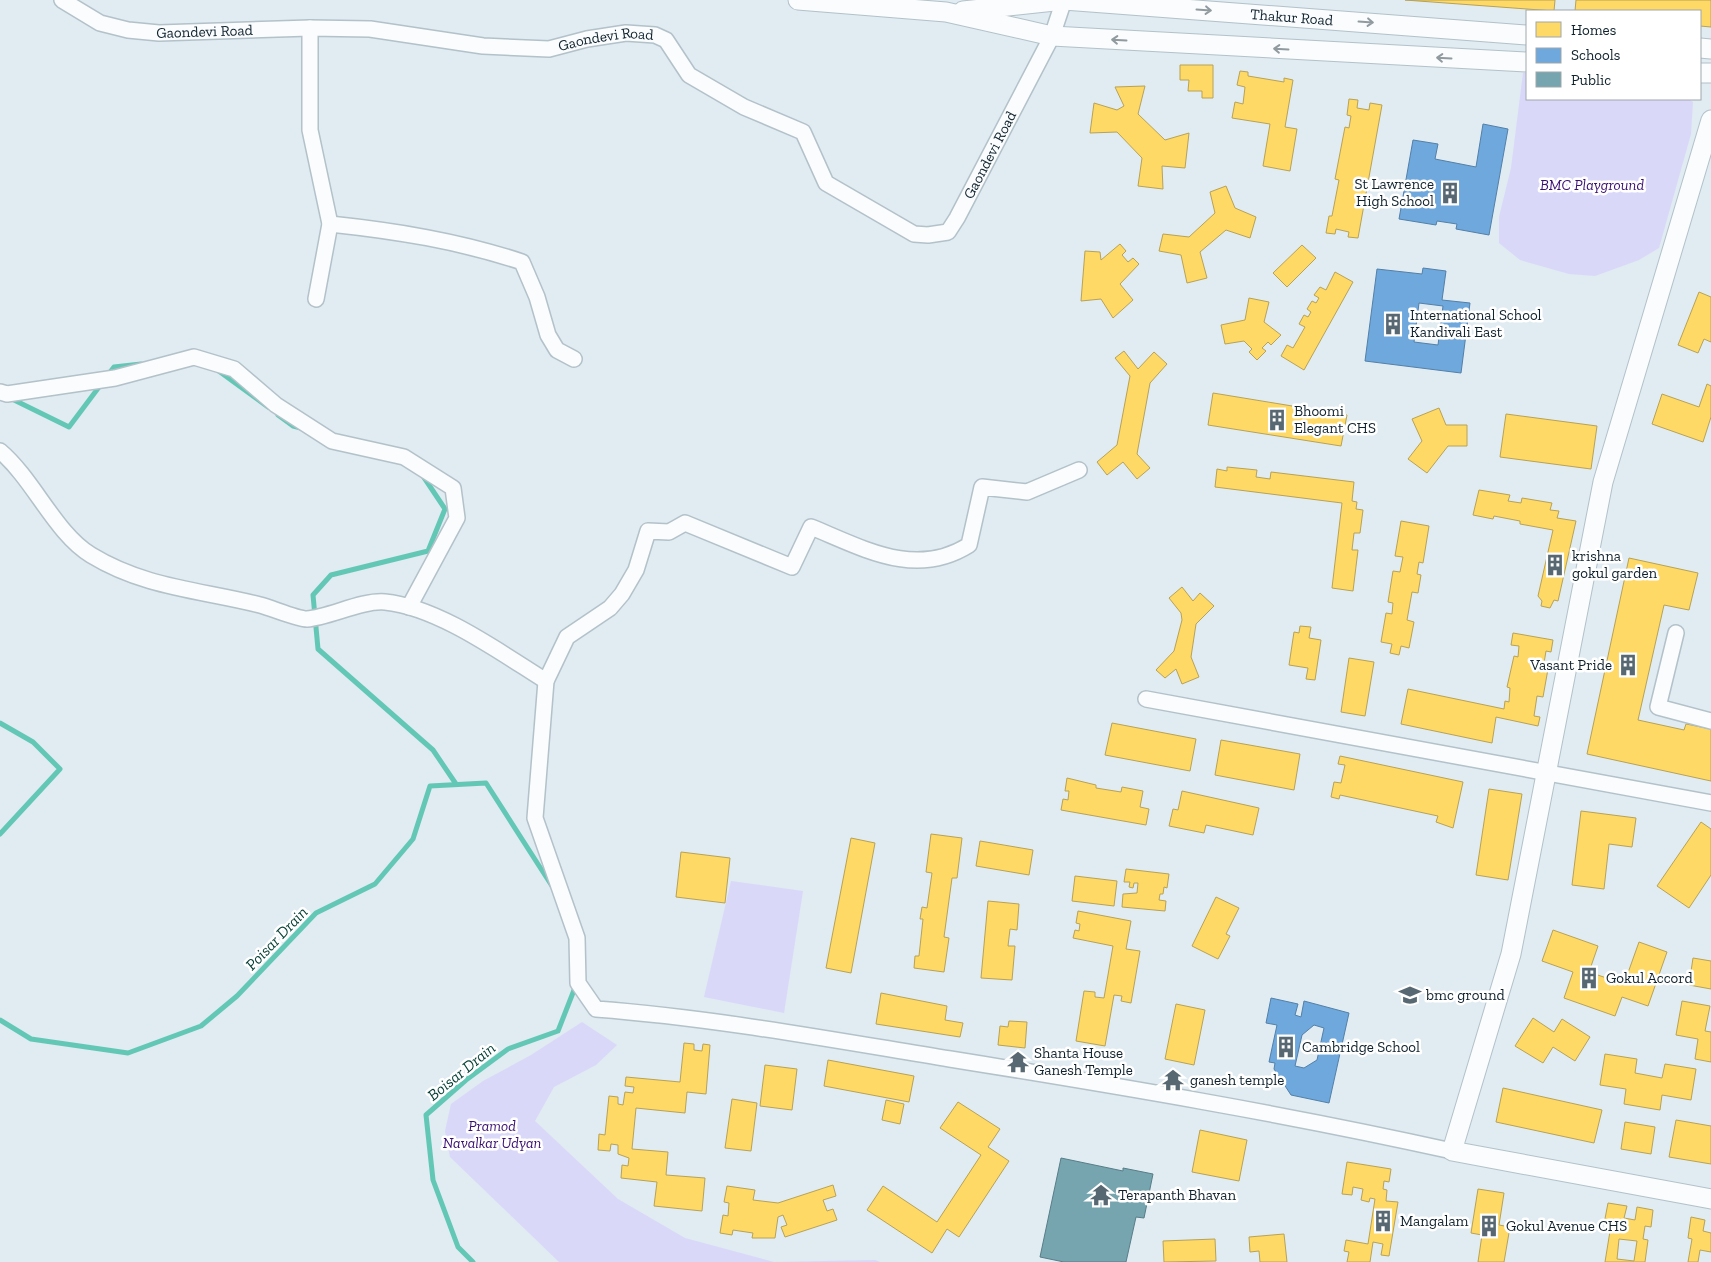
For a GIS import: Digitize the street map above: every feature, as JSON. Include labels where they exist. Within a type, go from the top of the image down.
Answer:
[{"type":"street","name":"Gaondevi Road","points":[[62,0],[100,23],[128,30],[159,33],[310,28],[370,29],[508,49],[550,49],[587,39],[626,33],[655,34],[666,40],[689,75],[744,107],[802,132],[826,183],[914,234],[928,235],[948,232],[957,218],[1052,36],[1064,0]]},
{"type":"street","name":"Thakur Road","points":[[798,0],[946,12],[1052,36],[1526,62]]},
{"type":"street","name":"Thakur Road","points":[[946,12],[1064,0],[1526,35]]},
{"type":"street","points":[[310,28],[310,130],[330,224],[316,299]]},
{"type":"street","points":[[1482,60],[1487,32]]},
{"type":"street","points":[[1452,1150],[1511,954],[1603,482],[1711,120]]},
{"type":"street","points":[[330,224],[406,233],[479,248],[522,262],[536,296],[548,335],[557,350],[574,359]]},
{"type":"street","points":[[0,392],[7,394],[115,378],[194,357],[234,369],[276,405],[332,441],[404,457],[453,488],[457,518],[409,607]]},
{"type":"street","points":[[0,451],[30,484],[73,542],[119,571],[166,587],[240,600],[306,619],[383,602],[409,607],[456,626],[546,681]]},
{"type":"street","points":[[1079,470],[1027,492],[982,487],[968,545],[954,554],[920,560],[901,560],[878,554],[811,527],[792,567],[685,523],[669,532],[648,532],[636,570],[622,594],[610,608],[567,637],[546,681],[535,818],[577,938],[578,984],[596,1009],[672,1014],[1044,1074],[1326,1123],[1452,1150],[1711,1200]]},
{"type":"street","points":[[1676,633],[1658,707],[1711,721]]},
{"type":"street","points":[[1146,699],[1545,774],[1711,803]]},
{"type":"green space","name":"BMC Playground","points":[[1523,73],[1526,73],[1526,100],[1690,100],[1693,102],[1691,134],[1659,248],[1639,260],[1595,276],[1569,274],[1520,260],[1499,243],[1499,217],[1511,168]]},
{"type":"green space","points":[[731,881],[803,891],[784,1013],[704,997]]},
{"type":"green space","name":"Pramod Navalkar Udyan","points":[[582,1022],[617,1045],[596,1065],[554,1087],[535,1121],[618,1199],[685,1238],[774,1262],[559,1262],[450,1157],[445,1131],[451,1104],[483,1081],[531,1055]]},
{"type":"green space","points":[[875,1260],[880,1262],[774,1262]]},
{"type":"building: Homes","points":[[1405,0],[1555,0],[1554,10]]},
{"type":"building: Homes","points":[[1576,0],[1711,0],[1711,27],[1701,26],[1701,10],[1575,10]]},
{"type":"building: Homes","points":[[1180,65],[1213,65],[1213,98],[1202,98],[1202,91],[1188,91],[1189,80],[1180,80]]},
{"type":"building: Homes","points":[[1240,71],[1248,72],[1248,76],[1284,82],[1284,78],[1293,80],[1285,127],[1297,129],[1290,171],[1263,166],[1270,124],[1232,118],[1235,102],[1243,104],[1245,87],[1237,85]]},
{"type":"building: Homes","points":[[1145,86],[1138,114],[1165,140],[1189,133],[1185,168],[1162,166],[1163,189],[1138,186],[1142,158],[1117,132],[1090,133],[1094,103],[1117,110],[1124,106],[1115,87]]},
{"type":"building: Homes","points":[[1349,99],[1358,100],[1357,108],[1369,110],[1370,103],[1382,105],[1358,238],[1348,237],[1349,232],[1336,229],[1335,234],[1326,233],[1329,216],[1332,216],[1339,180],[1335,179],[1345,127],[1349,128],[1351,116],[1347,115]]},
{"type":"building: Homes","points":[[1226,186],[1235,208],[1256,217],[1250,238],[1226,230],[1200,252],[1207,278],[1187,283],[1181,255],[1159,251],[1163,234],[1189,237],[1215,213],[1210,192]]},
{"type":"building: Homes","points":[[1120,244],[1126,251],[1122,255],[1128,262],[1133,258],[1139,264],[1120,284],[1133,300],[1113,318],[1101,299],[1081,301],[1085,251],[1100,252],[1101,260]]},
{"type":"building: Homes","points":[[1302,245],[1316,258],[1287,287],[1273,273]]},
{"type":"building: Homes","points":[[1335,272],[1353,282],[1304,370],[1281,356],[1287,345],[1293,348],[1305,327],[1299,324],[1304,315],[1308,317],[1311,312],[1307,309],[1312,301],[1316,303],[1319,298],[1314,295],[1320,287],[1326,290]]},
{"type":"building: Homes","points":[[1699,292],[1711,297],[1711,342],[1704,339],[1698,353],[1678,345]]},
{"type":"building: Homes","points":[[1249,298],[1269,302],[1264,322],[1281,335],[1271,345],[1268,342],[1262,348],[1266,351],[1257,360],[1249,352],[1252,349],[1244,341],[1225,344],[1221,325],[1245,320]]},
{"type":"building: Homes","points":[[1124,351],[1138,369],[1154,352],[1167,364],[1150,383],[1137,454],[1150,468],[1137,479],[1123,462],[1107,475],[1097,462],[1117,445],[1130,376],[1115,358]]},
{"type":"building: Homes","points":[[1707,384],[1711,386],[1711,417],[1703,442],[1652,424],[1662,394],[1699,407]]},
{"type":"building: Homes","name":"Bhoomi Elegant CHS","points":[[1213,393],[1347,415],[1341,446],[1208,425]]},
{"type":"building: Homes","points":[[1439,408],[1446,425],[1467,425],[1467,446],[1448,446],[1427,473],[1408,459],[1422,441],[1412,419]]},
{"type":"building: Homes","points":[[1506,414],[1597,426],[1591,469],[1500,457]]},
{"type":"building: Homes","points":[[1227,467],[1257,470],[1256,477],[1270,479],[1271,472],[1354,482],[1352,501],[1357,502],[1356,509],[1363,510],[1360,533],[1354,533],[1352,550],[1358,550],[1353,591],[1332,588],[1342,503],[1215,487],[1217,469],[1227,471]]},
{"type":"building: Homes","name":"krishna gokul garden","points":[[1479,490],[1510,495],[1508,501],[1521,503],[1522,498],[1552,503],[1550,510],[1559,511],[1557,518],[1576,521],[1558,601],[1554,600],[1550,608],[1541,606],[1542,601],[1538,596],[1553,530],[1520,524],[1520,521],[1494,516],[1493,519],[1473,515]]},
{"type":"building: Homes","points":[[1401,521],[1429,526],[1423,563],[1419,562],[1417,574],[1421,575],[1418,593],[1412,592],[1407,620],[1414,622],[1409,648],[1401,646],[1399,655],[1390,653],[1392,644],[1381,642],[1386,613],[1392,614],[1393,603],[1388,602],[1393,571],[1400,572],[1403,557],[1395,556]]},
{"type":"building: Homes","name":"Vasant Pride","points":[[1629,558],[1698,573],[1689,610],[1664,605],[1638,720],[1684,730],[1686,724],[1711,729],[1711,781],[1587,754]]},
{"type":"building: Homes","points":[[1182,587],[1193,601],[1200,593],[1214,606],[1196,624],[1191,657],[1199,677],[1182,684],[1176,669],[1165,678],[1156,670],[1174,651],[1182,620],[1181,613],[1169,598]]},
{"type":"building: Homes","points":[[1300,626],[1311,627],[1309,638],[1321,640],[1315,680],[1306,679],[1308,668],[1289,665],[1294,632],[1299,633]]},
{"type":"building: Homes","points":[[1513,633],[1553,640],[1551,652],[1546,651],[1543,669],[1548,669],[1543,697],[1537,696],[1534,716],[1540,717],[1538,726],[1496,717],[1492,743],[1401,724],[1408,689],[1504,709],[1505,701],[1509,702],[1510,688],[1507,687],[1514,656],[1518,657],[1519,646],[1511,645]]},
{"type":"building: Homes","points":[[1349,658],[1374,662],[1365,716],[1341,712]]},
{"type":"building: Homes","points":[[1112,723],[1196,739],[1190,771],[1105,755]]},
{"type":"building: Homes","points":[[1221,740],[1300,754],[1294,790],[1215,775]]},
{"type":"building: Homes","points":[[1340,756],[1463,782],[1453,828],[1436,822],[1438,816],[1340,795],[1339,799],[1331,797],[1334,782],[1341,783],[1345,765],[1338,764]]},
{"type":"building: Homes","points":[[1067,778],[1096,785],[1096,788],[1121,792],[1122,787],[1143,791],[1140,807],[1149,809],[1146,825],[1061,810],[1063,799],[1068,800],[1069,791],[1065,791]]},
{"type":"building: Homes","points":[[1489,789],[1522,794],[1508,880],[1476,875]]},
{"type":"building: Homes","points":[[1182,791],[1259,808],[1253,835],[1206,825],[1204,833],[1169,826],[1173,809],[1178,810]]},
{"type":"building: Homes","points":[[1581,811],[1636,818],[1632,847],[1609,844],[1604,889],[1572,885]]},
{"type":"building: Homes","points":[[1701,822],[1711,829],[1711,875],[1689,908],[1657,886]]},
{"type":"building: Homes","points":[[931,834],[962,838],[957,878],[952,878],[944,937],[949,938],[944,972],[914,968],[915,956],[919,956],[923,919],[920,919],[922,907],[927,908],[932,873],[926,872]]},
{"type":"building: Homes","points":[[851,838],[875,843],[851,973],[826,968]]},
{"type":"building: Homes","points":[[980,841],[1033,850],[1029,875],[976,866]]},
{"type":"building: Homes","points":[[681,852],[730,858],[725,903],[676,897]]},
{"type":"building: Homes","points":[[1126,869],[1169,874],[1167,888],[1164,887],[1163,894],[1160,894],[1159,900],[1166,901],[1165,911],[1122,907],[1123,894],[1137,893],[1138,883],[1134,883],[1133,888],[1129,887],[1130,882],[1124,882]]},
{"type":"building: Homes","points":[[1075,876],[1117,881],[1114,906],[1072,901]]},
{"type":"building: Homes","points":[[1216,897],[1239,908],[1226,934],[1230,936],[1218,959],[1192,946]]},
{"type":"building: Homes","points":[[988,901],[1019,904],[1017,930],[1010,929],[1008,946],[1015,946],[1012,980],[981,978]]},
{"type":"building: Homes","points":[[1078,911],[1131,921],[1126,949],[1140,951],[1131,1003],[1121,1001],[1122,996],[1114,995],[1105,1046],[1076,1041],[1084,991],[1095,992],[1095,997],[1104,998],[1113,946],[1073,938],[1075,930],[1079,931],[1080,924],[1076,923]]},
{"type":"building: Homes","name":"Gokul Accord","points":[[1553,930],[1598,946],[1589,972],[1624,984],[1639,942],[1667,952],[1648,1006],[1622,997],[1615,1016],[1564,998],[1573,972],[1542,961]]},
{"type":"building: Homes","points":[[1693,958],[1711,961],[1711,989],[1689,985]]},
{"type":"building: Homes","points":[[881,993],[947,1006],[945,1020],[963,1023],[960,1037],[876,1024]]},
{"type":"building: Homes","points":[[1682,1001],[1710,1006],[1705,1031],[1711,1032],[1711,1062],[1695,1059],[1698,1039],[1676,1035]]},
{"type":"building: Homes","points":[[1176,1004],[1205,1010],[1194,1065],[1165,1059]]},
{"type":"building: Homes","points":[[1533,1018],[1554,1032],[1562,1019],[1590,1037],[1575,1061],[1553,1047],[1543,1063],[1515,1046]]},
{"type":"building: Homes","points":[[1009,1021],[1027,1022],[1025,1048],[998,1045],[1000,1026],[1008,1027]]},
{"type":"building: Homes","points":[[684,1043],[694,1044],[694,1050],[702,1051],[703,1044],[710,1045],[706,1094],[687,1092],[685,1113],[636,1108],[632,1149],[668,1152],[666,1175],[705,1178],[702,1211],[654,1206],[657,1182],[621,1178],[622,1165],[628,1166],[629,1158],[618,1154],[618,1145],[611,1144],[610,1151],[598,1150],[599,1134],[605,1135],[609,1096],[618,1097],[618,1104],[623,1105],[625,1092],[633,1093],[634,1087],[625,1086],[626,1077],[680,1082]]},
{"type":"building: Homes","points":[[1605,1054],[1637,1059],[1635,1073],[1662,1078],[1665,1064],[1696,1069],[1691,1100],[1662,1095],[1660,1110],[1624,1104],[1626,1089],[1600,1085]]},
{"type":"building: Homes","points":[[828,1060],[914,1076],[909,1102],[824,1086]]},
{"type":"building: Homes","points":[[765,1065],[797,1069],[792,1110],[760,1106]]},
{"type":"building: Homes","points":[[1503,1088],[1602,1110],[1594,1143],[1496,1122]]},
{"type":"building: Homes","points":[[732,1099],[757,1103],[751,1151],[725,1148]]},
{"type":"building: Homes","points":[[886,1100],[904,1104],[900,1124],[882,1120]]},
{"type":"building: Homes","points":[[958,1102],[1000,1129],[988,1147],[1009,1161],[959,1237],[947,1229],[932,1253],[867,1210],[883,1186],[937,1222],[981,1155],[940,1128]]},
{"type":"building: Homes","points":[[1676,1120],[1711,1126],[1711,1164],[1669,1157]]},
{"type":"building: Homes","points":[[1625,1122],[1655,1127],[1651,1154],[1621,1149]]},
{"type":"building: Homes","points":[[1200,1130],[1247,1140],[1239,1181],[1192,1172]]},
{"type":"building: Homes","name":"Mangalam","points":[[1347,1162],[1391,1169],[1389,1182],[1384,1181],[1383,1189],[1387,1190],[1386,1201],[1398,1202],[1389,1256],[1381,1255],[1383,1244],[1373,1242],[1370,1262],[1347,1262],[1349,1252],[1344,1251],[1346,1240],[1368,1244],[1375,1199],[1370,1198],[1369,1202],[1361,1200],[1363,1189],[1353,1187],[1352,1195],[1342,1194]]},
{"type":"building: Homes","points":[[833,1185],[836,1196],[823,1200],[827,1211],[833,1209],[837,1220],[785,1237],[781,1227],[787,1225],[783,1215],[778,1217],[775,1238],[752,1238],[753,1233],[733,1230],[732,1235],[720,1233],[723,1215],[728,1216],[729,1203],[724,1202],[727,1186],[755,1190],[753,1200],[778,1203]]},
{"type":"building: Homes","name":"Gokul Avenue CHS","points":[[1478,1189],[1504,1193],[1499,1225],[1510,1227],[1504,1262],[1478,1262],[1482,1235],[1471,1233]]},
{"type":"building: Homes","points":[[1608,1203],[1627,1206],[1624,1218],[1635,1220],[1637,1207],[1653,1210],[1651,1227],[1645,1226],[1643,1239],[1648,1240],[1645,1262],[1605,1262],[1611,1225],[1604,1224]],"holes":[[[1619,1239],[1637,1241],[1634,1261],[1617,1259]]]},
{"type":"building: Homes","points":[[1691,1217],[1705,1220],[1703,1231],[1711,1233],[1711,1252],[1700,1250],[1698,1262],[1688,1262],[1692,1239],[1688,1238]]},
{"type":"building: Homes","points":[[1284,1234],[1287,1262],[1260,1262],[1259,1251],[1250,1252],[1249,1237]]},
{"type":"building: Homes","points":[[1215,1239],[1216,1261],[1164,1262],[1163,1241]]},
{"type":"building: Schools","name":"St Lawrence High School","points":[[1483,124],[1508,129],[1489,235],[1456,229],[1457,224],[1437,221],[1436,225],[1399,219],[1413,140],[1438,144],[1435,159],[1476,167]]},
{"type":"building: Schools","name":"International School Kandivali East","points":[[1423,268],[1446,271],[1442,300],[1470,303],[1461,373],[1365,361],[1377,269],[1422,274]],"holes":[[[1419,303],[1443,306],[1438,345],[1414,342]]]},
{"type":"building: Schools","name":"Cambridge School","points":[[1271,998],[1298,1004],[1295,1015],[1301,1017],[1304,1001],[1349,1013],[1329,1103],[1291,1095],[1274,1069],[1275,1063],[1269,1062],[1277,1025],[1266,1023]],"holes":[[[1314,1025],[1324,1028],[1317,1060],[1304,1068],[1295,1066],[1302,1035]]]},
{"type":"building: Public","name":"Terapanth Bhavan","points":[[1061,1158],[1123,1171],[1123,1168],[1153,1174],[1144,1218],[1136,1217],[1126,1262],[1064,1262],[1040,1257]]},
{"type":"waterway","points":[[107,376],[114,367],[141,364]]},
{"type":"waterway","points":[[216,369],[268,407]]},
{"type":"waterway","points":[[10,398],[69,427],[102,383]]},
{"type":"waterway","points":[[278,415],[293,426],[301,428]]},
{"type":"waterway","points":[[423,476],[445,509],[428,551],[331,575],[313,595],[318,649],[433,750],[456,784]]},
{"type":"waterway","name":"Poisar Drain","points":[[0,723],[33,742],[60,769],[0,834]]},
{"type":"waterway","name":"Poisar Drain","points":[[0,1020],[31,1039],[128,1053],[201,1026],[237,996],[316,913],[375,884],[413,839],[430,786],[486,783],[552,886]]},
{"type":"waterway","name":"Boisar Drain","points":[[473,1262],[458,1247],[433,1180],[426,1115],[466,1080],[508,1049],[558,1031],[576,985]]},
{"type":"place","name":"St Lawrence High School","points":[[1450,193]]},
{"type":"place","name":"International School Kandivali East","points":[[1393,324]]},
{"type":"place","name":"Bhoomi Elegant CHS","points":[[1277,420]]},
{"type":"place","name":"krishna gokul garden","points":[[1555,565]]},
{"type":"place","name":"Vasant Pride","points":[[1628,665]]},
{"type":"place","name":"Gokul Accord","points":[[1589,978]]},
{"type":"place","name":"bmc ground","points":[[1410,995]]},
{"type":"place","name":"Cambridge School","points":[[1286,1047]]},
{"type":"place","name":"Shanta House Ganesh Temple","points":[[1018,1062]]},
{"type":"place","name":"ganesh temple","points":[[1173,1080]]},
{"type":"place","name":"Terapanth Bhavan","points":[[1101,1195]]},
{"type":"place","name":"Mangalam","points":[[1383,1221]]},
{"type":"place","name":"Gokul Avenue CHS","points":[[1489,1226]]}]
